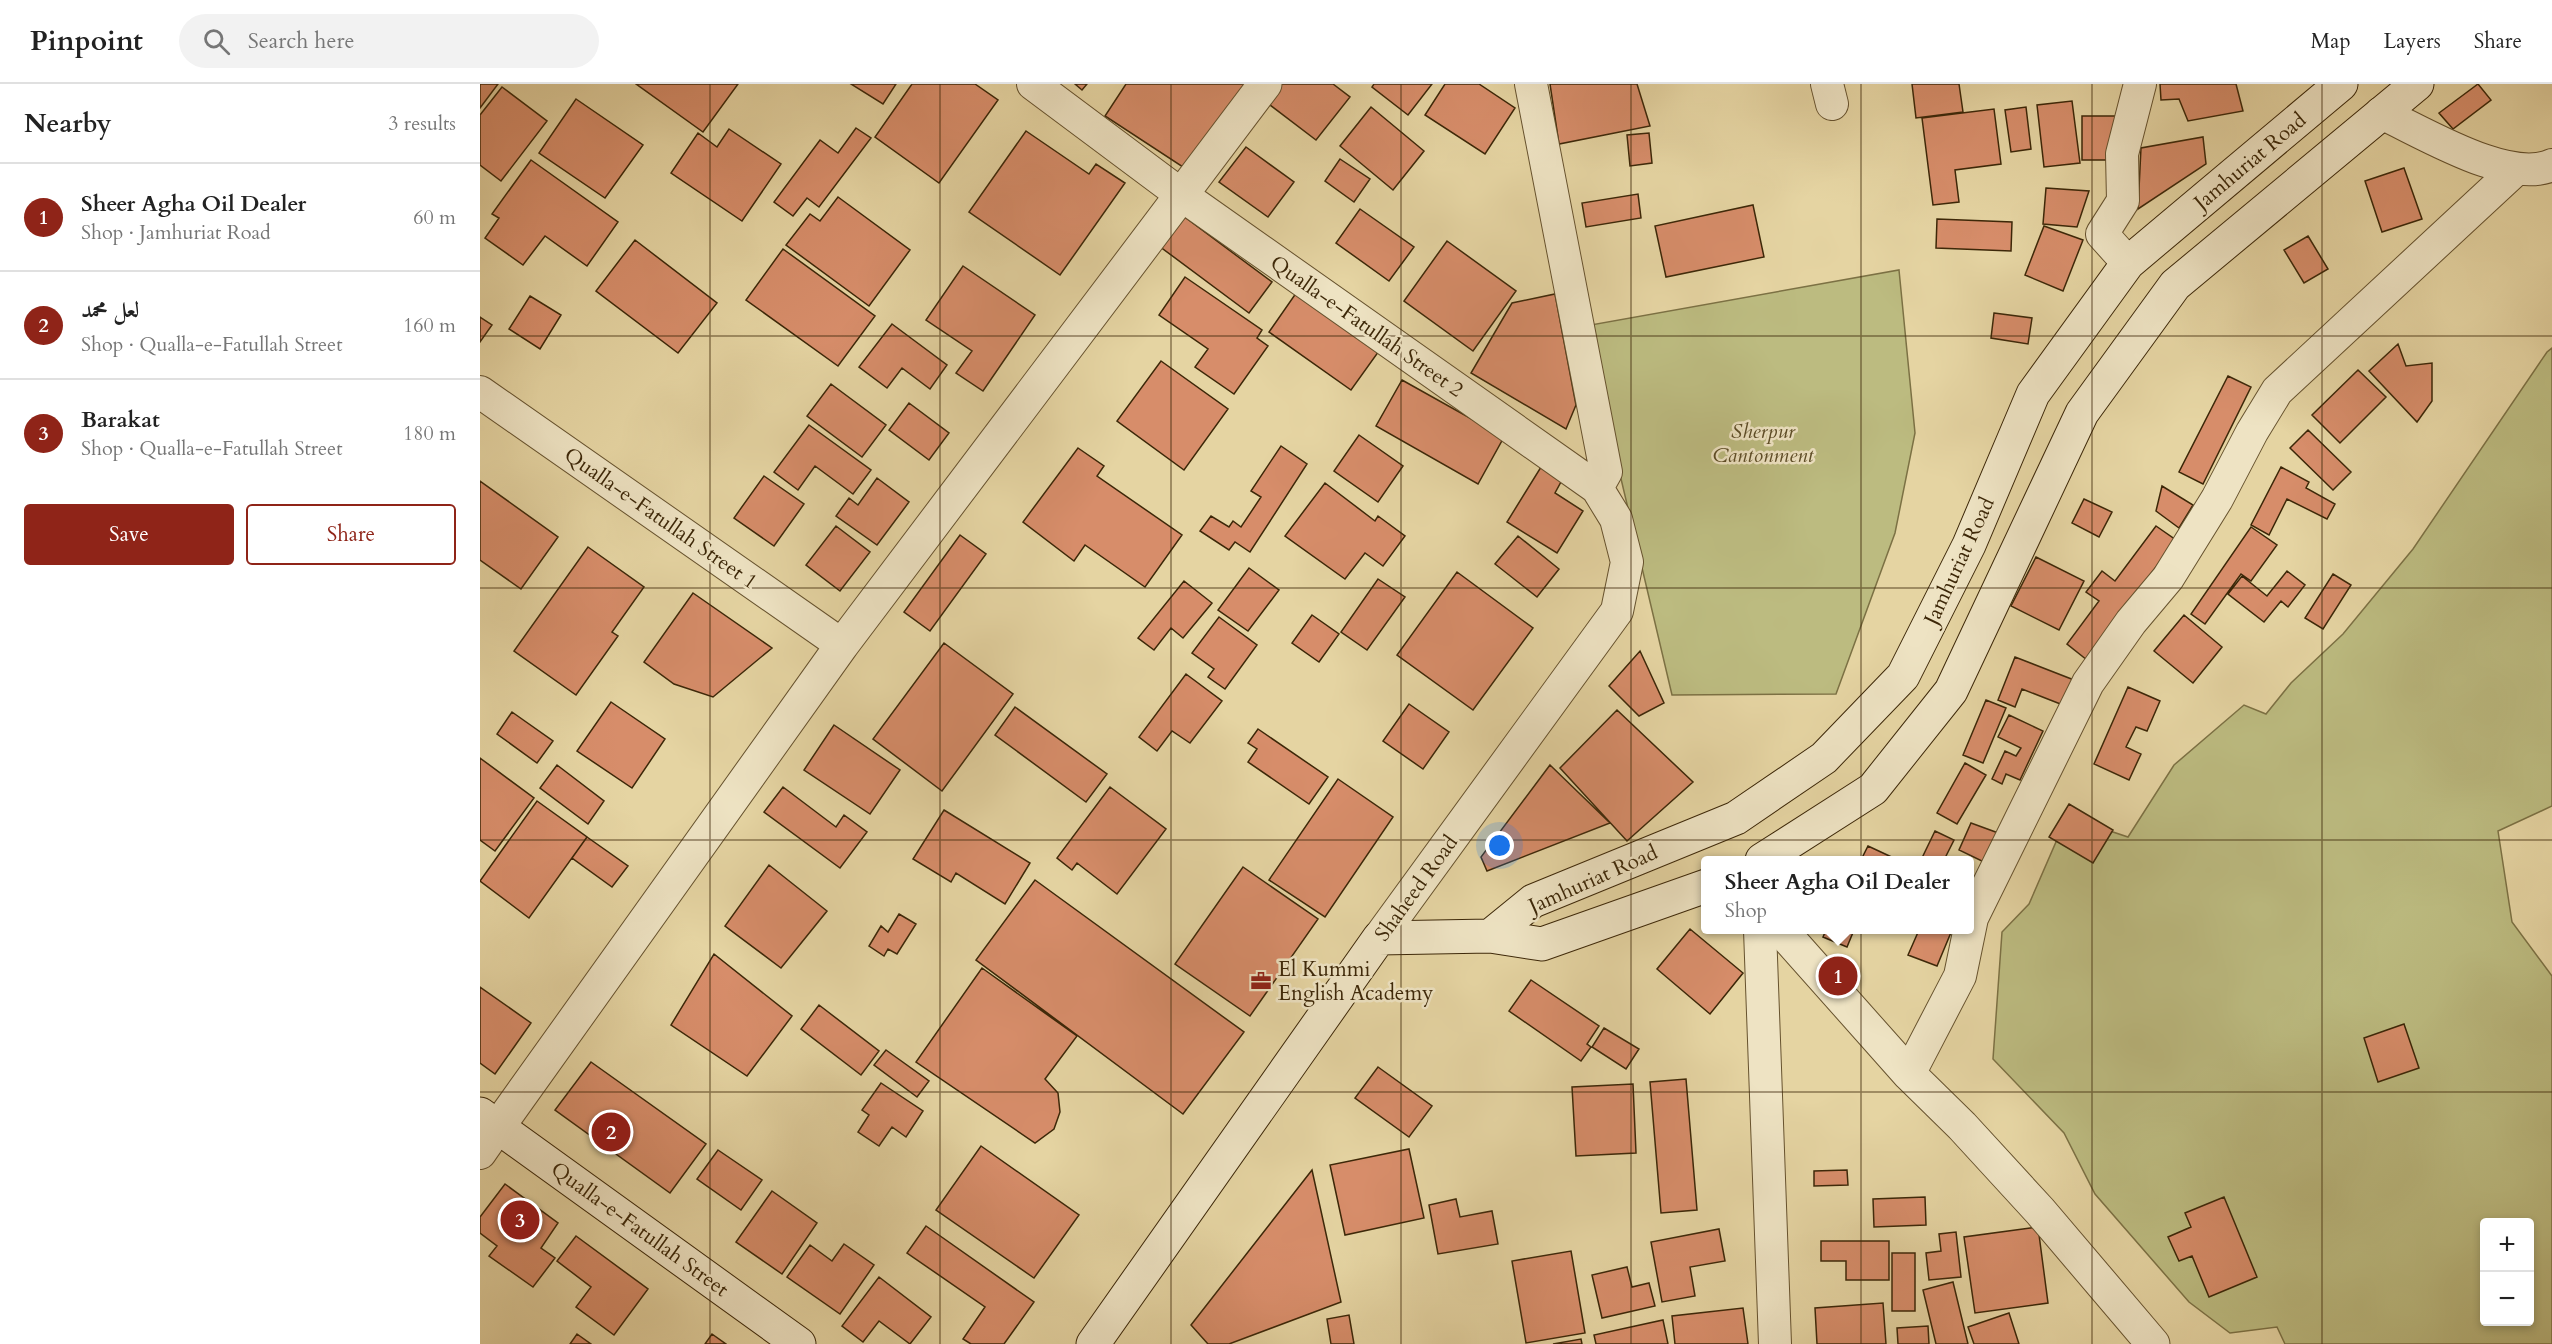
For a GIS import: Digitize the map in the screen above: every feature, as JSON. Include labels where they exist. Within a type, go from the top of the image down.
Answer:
[{"type":"main road","points":[[489,1120],[842,645],[1183,196],[1265,84]]},
{"type":"main road","name":"Jamhuriat Road","points":[[1490,936],[1533,901],[1736,818],[1824,758],[1903,676],[1969,545],[2033,394],[2128,264],[2341,84]]},
{"type":"main road","points":[[1770,856],[1873,789],[1950,691],[2082,413],[2175,285],[2416,84]]},
{"type":"main road","name":"Jamhuriat Road","points":[[1379,938],[1490,936],[1542,944],[1701,888]]},
{"type":"main road","points":[[1785,934],[1909,1074],[2040,1211],[2153,1344]]},
{"type":"main road","name":"Shaheed Road","points":[[1094,1344],[1379,938]]},
{"type":"main road","name":"Qualla-e-Fatullah Street","points":[[489,1120],[800,1344]]},
{"type":"street","name":"Qualla-e-Fatullah Street 2","points":[[1033,84],[1183,196],[1597,489],[1616,519],[1627,562],[1617,611]]},
{"type":"street","points":[[1531,84],[1606,472],[1597,489]]},
{"type":"street","points":[[2128,264],[2102,234],[2123,201],[2122,153],[2140,84]]},
{"type":"street","points":[[2381,113],[2486,162],[2514,171],[2552,165]]},
{"type":"street","points":[[1974,914],[2034,787],[2088,683],[2131,622],[2168,578],[2217,499],[2252,432],[2277,391],[2514,171]]},
{"type":"street","name":"Qualla-e-Fatullah Street 1","points":[[480,392],[842,645]]},
{"type":"street","name":"Shaheed Road","points":[[1379,938],[1617,611]]},
{"type":"street","points":[[1760,934],[1775,1344]]},
{"type":"street","points":[[1909,1074],[1960,976],[1969,934]]},
{"type":"street","points":[[480,1153],[489,1120]]},
{"type":"green space","name":"Sherpur Cantonment","points":[[1899,270],[1915,433],[1895,533],[1836,694],[1672,695],[1585,326]]},
{"type":"green space","points":[[2552,348],[2552,806],[2498,831],[2512,922],[2552,976],[2552,1344],[2285,1344],[2277,1327],[2230,1333],[2189,1302],[2095,1194],[2064,1133],[1993,1059],[2002,932],[2029,904],[2056,842],[2074,819],[2128,837],[2174,765],[2244,705],[2266,714],[2291,683],[2343,634],[2413,549],[2547,352]]},
{"type":"building","points":[[480,84],[498,84],[480,108]]},
{"type":"building","points":[[636,84],[738,84],[703,132]]},
{"type":"building","points":[[851,84],[896,84],[883,104]]},
{"type":"building","points":[[912,84],[975,84],[998,100],[939,183],[875,137]]},
{"type":"building","points":[[1075,84],[1087,84],[1082,90]]},
{"type":"building","points":[[1126,84],[1246,84],[1189,171],[1105,116]]},
{"type":"building","points":[[1280,84],[1333,84],[1350,97],[1316,140],[1266,102]]},
{"type":"building","points":[[1374,84],[1432,84],[1408,115],[1372,87]]},
{"type":"building","points":[[1445,84],[1479,84],[1515,108],[1485,154],[1425,115]]},
{"type":"building","points":[[1550,84],[1637,84],[1650,126],[1559,144]]},
{"type":"building","points":[[1912,84],[1959,84],[1963,112],[1916,118]]},
{"type":"building","points":[[2160,84],[2236,84],[2243,111],[2188,121],[2179,99],[2161,100]]},
{"type":"building","points":[[2478,84],[2491,100],[2453,129],[2439,113]]},
{"type":"building","points":[[502,87],[547,121],[501,181],[480,165],[480,115]]},
{"type":"building","points":[[576,99],[643,145],[605,198],[539,153]]},
{"type":"building","points":[[2072,101],[2080,163],[2044,167],[2037,105]]},
{"type":"building","points":[[1371,107],[1424,151],[1393,190],[1340,146]]},
{"type":"building","points":[[2026,107],[2031,149],[2011,152],[2005,110]]},
{"type":"building","points":[[1994,109],[2001,164],[1955,170],[1959,202],[1933,205],[1922,118]]},
{"type":"building","points":[[2082,116],[2117,116],[2118,160],[2082,160]]},
{"type":"building","points":[[856,128],[871,138],[819,207],[807,198],[793,216],[774,202],[820,140],[838,153]]},
{"type":"building","points":[[729,129],[781,164],[742,221],[671,173],[698,133],[717,147]]},
{"type":"building","points":[[1026,131],[1089,174],[1096,164],[1125,183],[1060,275],[969,212]]},
{"type":"building","points":[[1649,133],[1652,163],[1630,166],[1627,135]]},
{"type":"building","points":[[2203,137],[2206,164],[2138,209],[2141,148]]},
{"type":"building","points":[[1246,147],[1294,182],[1268,217],[1219,182]]},
{"type":"building","points":[[1340,159],[1370,179],[1354,202],[1325,181]]},
{"type":"building","points":[[531,160],[618,222],[587,266],[545,236],[523,265],[485,238],[499,218],[492,214]]},
{"type":"building","points":[[2404,168],[2422,219],[2382,232],[2365,181]]},
{"type":"building","points":[[2046,188],[2089,191],[2077,227],[2043,224]]},
{"type":"building","points":[[1638,194],[1641,218],[1586,227],[1582,203]]},
{"type":"building","points":[[838,197],[910,250],[869,306],[786,245],[810,214],[820,221]]},
{"type":"building","points":[[1753,205],[1764,257],[1666,277],[1655,226]]},
{"type":"building","points":[[1360,209],[1414,247],[1389,281],[1336,243]]},
{"type":"building","points":[[1182,215],[1272,282],[1249,313],[1159,246]]},
{"type":"building","points":[[1937,219],[2012,222],[2011,251],[1936,248]]},
{"type":"building","points":[[2044,226],[2083,240],[2063,291],[2025,275]]},
{"type":"building","points":[[2308,236],[2328,269],[2304,283],[2284,250]]},
{"type":"building","points":[[635,240],[717,303],[678,353],[596,291]]},
{"type":"building","points":[[1447,241],[1516,291],[1473,351],[1404,301]]},
{"type":"building","points":[[783,249],[875,316],[838,366],[746,300]]},
{"type":"building","points":[[963,266],[1035,315],[983,391],[956,373],[972,351],[926,320]]},
{"type":"building","points":[[1185,277],[1262,330],[1257,338],[1268,346],[1234,394],[1195,367],[1208,349],[1159,315]]},
{"type":"building","points":[[1301,286],[1384,344],[1351,390],[1269,332]]},
{"type":"building","points":[[1555,294],[1576,405],[1566,429],[1471,373],[1512,303]]},
{"type":"building","points":[[530,296],[561,315],[540,349],[509,329]]},
{"type":"building","points":[[1994,313],[2032,318],[2028,344],[1991,338]]},
{"type":"building","points":[[480,317],[492,325],[480,342]]},
{"type":"building","points":[[892,324],[947,365],[930,389],[902,368],[887,388],[859,367]]},
{"type":"building","points":[[2398,344],[2406,366],[2432,363],[2432,401],[2417,422],[2369,371]]},
{"type":"building","points":[[1161,361],[1228,409],[1184,470],[1117,421]]},
{"type":"building","points":[[2358,370],[2386,397],[2340,443],[2312,415]]},
{"type":"building","points":[[2228,376],[2251,387],[2203,484],[2179,472]]},
{"type":"building","points":[[1402,380],[1504,437],[1478,484],[1376,426]]},
{"type":"building","points":[[831,384],[886,425],[862,457],[807,416]]},
{"type":"building","points":[[909,403],[949,433],[929,460],[889,430]]},
{"type":"building","points":[[809,425],[871,470],[853,494],[815,466],[798,490],[774,472]]},
{"type":"building","points":[[2308,430],[2351,472],[2333,490],[2290,448]]},
{"type":"building","points":[[1359,435],[1403,466],[1378,502],[1334,471]]},
{"type":"building","points":[[1281,446],[1307,464],[1250,552],[1235,542],[1229,550],[1200,531],[1211,516],[1229,527],[1233,521],[1241,527],[1261,497],[1251,491]]},
{"type":"building","points":[[1078,448],[1104,466],[1097,476],[1182,535],[1145,587],[1085,545],[1074,561],[1023,522]]},
{"type":"building","points":[[1541,467],[1562,480],[1555,493],[1583,511],[1557,553],[1507,522]]},
{"type":"building","points":[[2281,467],[2309,482],[2306,488],[2335,504],[2327,519],[2287,499],[2269,535],[2251,525]]},
{"type":"building","points":[[764,476],[804,504],[774,546],[734,518]]},
{"type":"building","points":[[877,478],[909,502],[877,545],[836,516],[849,498],[858,505]]},
{"type":"building","points":[[480,481],[558,537],[521,589],[480,560]]},
{"type":"building","points":[[1325,483],[1375,521],[1378,516],[1405,536],[1383,566],[1365,553],[1345,579],[1285,536]]},
{"type":"building","points":[[2162,486],[2193,505],[2179,528],[2156,511]]},
{"type":"building","points":[[2084,499],[2112,512],[2099,537],[2072,523]]},
{"type":"building","points":[[836,526],[870,552],[840,591],[806,565]]},
{"type":"building","points":[[2156,526],[2176,540],[2087,660],[2067,644],[2099,601],[2086,592],[2102,571],[2115,581]]},
{"type":"building","points":[[2251,527],[2277,545],[2251,581],[2241,574],[2205,624],[2191,614]]},
{"type":"building","points":[[960,535],[986,554],[930,631],[904,612]]},
{"type":"building","points":[[1518,536],[1559,569],[1537,597],[1495,564]]},
{"type":"building","points":[[588,547],[644,587],[612,632],[618,636],[576,695],[514,651]]},
{"type":"building","points":[[2036,557],[2084,581],[2059,630],[2011,606]]},
{"type":"building","points":[[1249,568],[1279,590],[1248,631],[1218,610]]},
{"type":"building","points":[[2287,571],[2305,585],[2288,607],[2281,601],[2264,622],[2228,594],[2242,576],[2267,596]]},
{"type":"building","points":[[1457,572],[1533,628],[1473,710],[1397,655]]},
{"type":"building","points":[[2333,574],[2351,585],[2323,629],[2305,618]]},
{"type":"building","points":[[1378,579],[1405,597],[1367,650],[1341,632]]},
{"type":"building","points":[[1184,581],[1212,603],[1183,638],[1171,628],[1154,650],[1138,638]]},
{"type":"building","points":[[693,593],[772,648],[713,697],[674,684],[644,662]]},
{"type":"building","points":[[1312,615],[1339,634],[1319,662],[1292,643]]},
{"type":"building","points":[[2184,615],[2222,647],[2193,683],[2154,651]]},
{"type":"building","points":[[1219,617],[1257,645],[1225,689],[1208,677],[1214,669],[1192,653]]},
{"type":"building","points":[[944,643],[1013,694],[942,791],[873,739]]},
{"type":"building","points":[[1640,651],[1664,703],[1639,716],[1609,686]]},
{"type":"building","points":[[2015,657],[2074,680],[2063,705],[2022,689],[2015,707],[1998,700]]},
{"type":"building","points":[[1186,674],[1222,701],[1190,743],[1172,731],[1157,751],[1139,737]]},
{"type":"building","points":[[2128,687],[2160,701],[2147,731],[2136,727],[2126,747],[2141,754],[2129,780],[2094,764]]},
{"type":"building","points":[[1986,700],[2006,708],[1983,763],[1963,755]]},
{"type":"building","points":[[611,702],[665,739],[632,788],[577,751]]},
{"type":"building","points":[[1409,704],[1449,732],[1423,769],[1383,741]]},
{"type":"building","points":[[1015,707],[1107,774],[1086,802],[995,735]]},
{"type":"building","points":[[1617,710],[1693,782],[1627,841],[1560,768]]},
{"type":"building","points":[[512,712],[553,741],[537,763],[497,734]]},
{"type":"building","points":[[2009,715],[2043,731],[2020,780],[2006,774],[2002,784],[1992,779],[2005,751],[2016,756],[2021,748],[1998,737]]},
{"type":"building","points":[[834,725],[900,770],[870,814],[804,770]]},
{"type":"building","points":[[1258,729],[1328,777],[1309,804],[1248,762],[1257,749],[1248,743]]},
{"type":"building","points":[[480,758],[534,798],[495,851],[480,840]]},
{"type":"building","points":[[1965,763],[1986,775],[1957,824],[1937,813]]},
{"type":"building","points":[[557,765],[604,801],[588,824],[540,788]]},
{"type":"building","points":[[1550,765],[1610,823],[1487,871],[1481,857]]},
{"type":"building","points":[[1338,779],[1393,817],[1325,917],[1269,880]]},
{"type":"building","points":[[783,787],[836,827],[844,815],[867,832],[840,868],[764,812]]},
{"type":"building","points":[[1110,787],[1166,829],[1117,894],[1077,863],[1072,870],[1057,858]]},
{"type":"building","points":[[537,801],[587,837],[529,918],[480,881]]},
{"type":"building","points":[[2069,804],[2113,830],[2093,863],[2049,837]]},
{"type":"building","points":[[944,810],[1030,863],[1005,904],[956,873],[951,882],[913,859]]},
{"type":"building","points":[[1971,823],[2001,834],[1986,863],[1959,850]]},
{"type":"building","points":[[1935,831],[1954,840],[1946,856],[1923,856]]},
{"type":"building","points":[[587,837],[628,866],[612,887],[572,858]]},
{"type":"building","points":[[1868,846],[1889,856],[1863,856]]},
{"type":"building","points":[[769,865],[827,911],[781,968],[725,926]]},
{"type":"building","points":[[1243,867],[1318,919],[1250,1016],[1175,964]]},
{"type":"building","points":[[1035,880],[1244,1032],[1183,1114],[976,960]]},
{"type":"building","points":[[899,914],[916,924],[897,954],[888,949],[884,956],[869,946],[881,926],[888,932]]},
{"type":"building","points":[[1690,929],[1743,973],[1710,1014],[1657,969]]},
{"type":"building","points":[[1824,934],[1852,934],[1847,947],[1823,937]]},
{"type":"building","points":[[1917,934],[1950,934],[1937,966],[1908,955]]},
{"type":"building","points":[[714,954],[792,1016],[747,1076],[671,1025]]},
{"type":"building","points":[[982,968],[1077,1036],[1045,1079],[1058,1093],[1060,1112],[1054,1129],[1035,1143],[916,1062]]},
{"type":"building","points":[[1531,980],[1599,1026],[1587,1044],[1591,1047],[1581,1061],[1509,1011]]},
{"type":"building","points":[[480,987],[531,1023],[495,1074],[480,1063]]},
{"type":"building","points":[[819,1005],[879,1051],[861,1075],[801,1029]]},
{"type":"building","points":[[2404,1024],[2419,1068],[2378,1082],[2364,1038]]},
{"type":"building","points":[[1604,1028],[1639,1049],[1626,1069],[1592,1047]]},
{"type":"building","points":[[886,1050],[929,1081],[917,1097],[874,1065]]},
{"type":"building","points":[[591,1062],[706,1144],[670,1193],[555,1110]]},
{"type":"building","points":[[1378,1067],[1432,1106],[1409,1137],[1355,1098]]},
{"type":"building","points":[[1686,1079],[1697,1210],[1661,1213],[1650,1082]]},
{"type":"building","points":[[881,1083],[923,1111],[906,1137],[892,1127],[879,1146],[858,1132],[869,1115],[862,1110]]},
{"type":"building","points":[[1633,1084],[1636,1153],[1576,1156],[1572,1087]]},
{"type":"building","points":[[981,1146],[1079,1215],[1034,1278],[936,1210]]},
{"type":"building","points":[[1409,1149],[1424,1218],[1345,1235],[1330,1165]]},
{"type":"building","points":[[718,1150],[762,1180],[741,1210],[697,1179]]},
{"type":"building","points":[[1312,1170],[1341,1302],[1229,1344],[1208,1344],[1191,1325]]},
{"type":"building","points":[[1847,1170],[1848,1185],[1814,1186],[1814,1171]]},
{"type":"building","points":[[505,1184],[558,1223],[541,1248],[555,1258],[533,1287],[489,1256],[497,1246],[480,1233],[480,1217]]},
{"type":"building","points":[[772,1191],[817,1223],[782,1274],[736,1242]]},
{"type":"building","points":[[1925,1197],[1926,1225],[1874,1227],[1873,1199]]},
{"type":"building","points":[[2224,1197],[2257,1277],[2209,1297],[2192,1256],[2179,1261],[2168,1237],[2191,1227],[2185,1213]]},
{"type":"building","points":[[1456,1199],[1460,1217],[1492,1211],[1498,1244],[1438,1254],[1429,1205]]},
{"type":"building","points":[[926,1226],[1034,1302],[1004,1344],[971,1344],[963,1339],[985,1307],[907,1253]]},
{"type":"building","points":[[2038,1227],[2048,1303],[1975,1313],[1964,1237]]},
{"type":"building","points":[[1719,1229],[1725,1261],[1690,1267],[1695,1296],[1662,1302],[1651,1242]]},
{"type":"building","points":[[1956,1232],[1961,1277],[1929,1280],[1926,1253],[1941,1251],[1939,1234]]},
{"type":"building","points":[[576,1236],[648,1289],[614,1335],[576,1307],[591,1287],[557,1261]]},
{"type":"building","points":[[1821,1241],[1889,1241],[1889,1280],[1846,1280],[1846,1261],[1821,1261]]},
{"type":"building","points":[[844,1244],[874,1265],[840,1314],[787,1277],[810,1245],[832,1261]]},
{"type":"building","points":[[1571,1251],[1585,1333],[1526,1343],[1512,1261]]},
{"type":"building","points":[[1892,1253],[1915,1253],[1915,1311],[1892,1311]]},
{"type":"building","points":[[1627,1267],[1632,1287],[1649,1283],[1655,1306],[1602,1318],[1592,1275]]},
{"type":"building","points":[[879,1277],[931,1317],[910,1344],[879,1321],[863,1342],[842,1326]]},
{"type":"building","points":[[1953,1282],[1968,1344],[1936,1344],[1923,1290]]},
{"type":"building","points":[[1883,1303],[1886,1344],[1817,1344],[1815,1308]]},
{"type":"building","points":[[1743,1308],[1748,1344],[1675,1344],[1672,1316]]},
{"type":"building","points":[[2009,1313],[2019,1344],[1974,1344],[1968,1327]]},
{"type":"building","points":[[1349,1315],[1354,1344],[1331,1344],[1327,1319]]},
{"type":"building","points":[[1663,1320],[1668,1344],[1596,1344],[1594,1335]]},
{"type":"building","points":[[1928,1326],[1929,1344],[1898,1344],[1897,1328]]},
{"type":"building","points":[[577,1334],[591,1344],[570,1344]]},
{"type":"building","points":[[712,1334],[726,1344],[705,1344]]},
{"type":"building","points":[[1581,1339],[1582,1344],[1553,1344]]},
{"type":"place","name":"Sheer Agha Oil Dealer","points":[[1838,976]]},
{"type":"place","name":"El Kummi English Academy","points":[[1261,981]]},
{"type":"place","name":"لعل محمد","points":[[611,1132]]},
{"type":"place","name":"Barakat","points":[[520,1220]]}]
